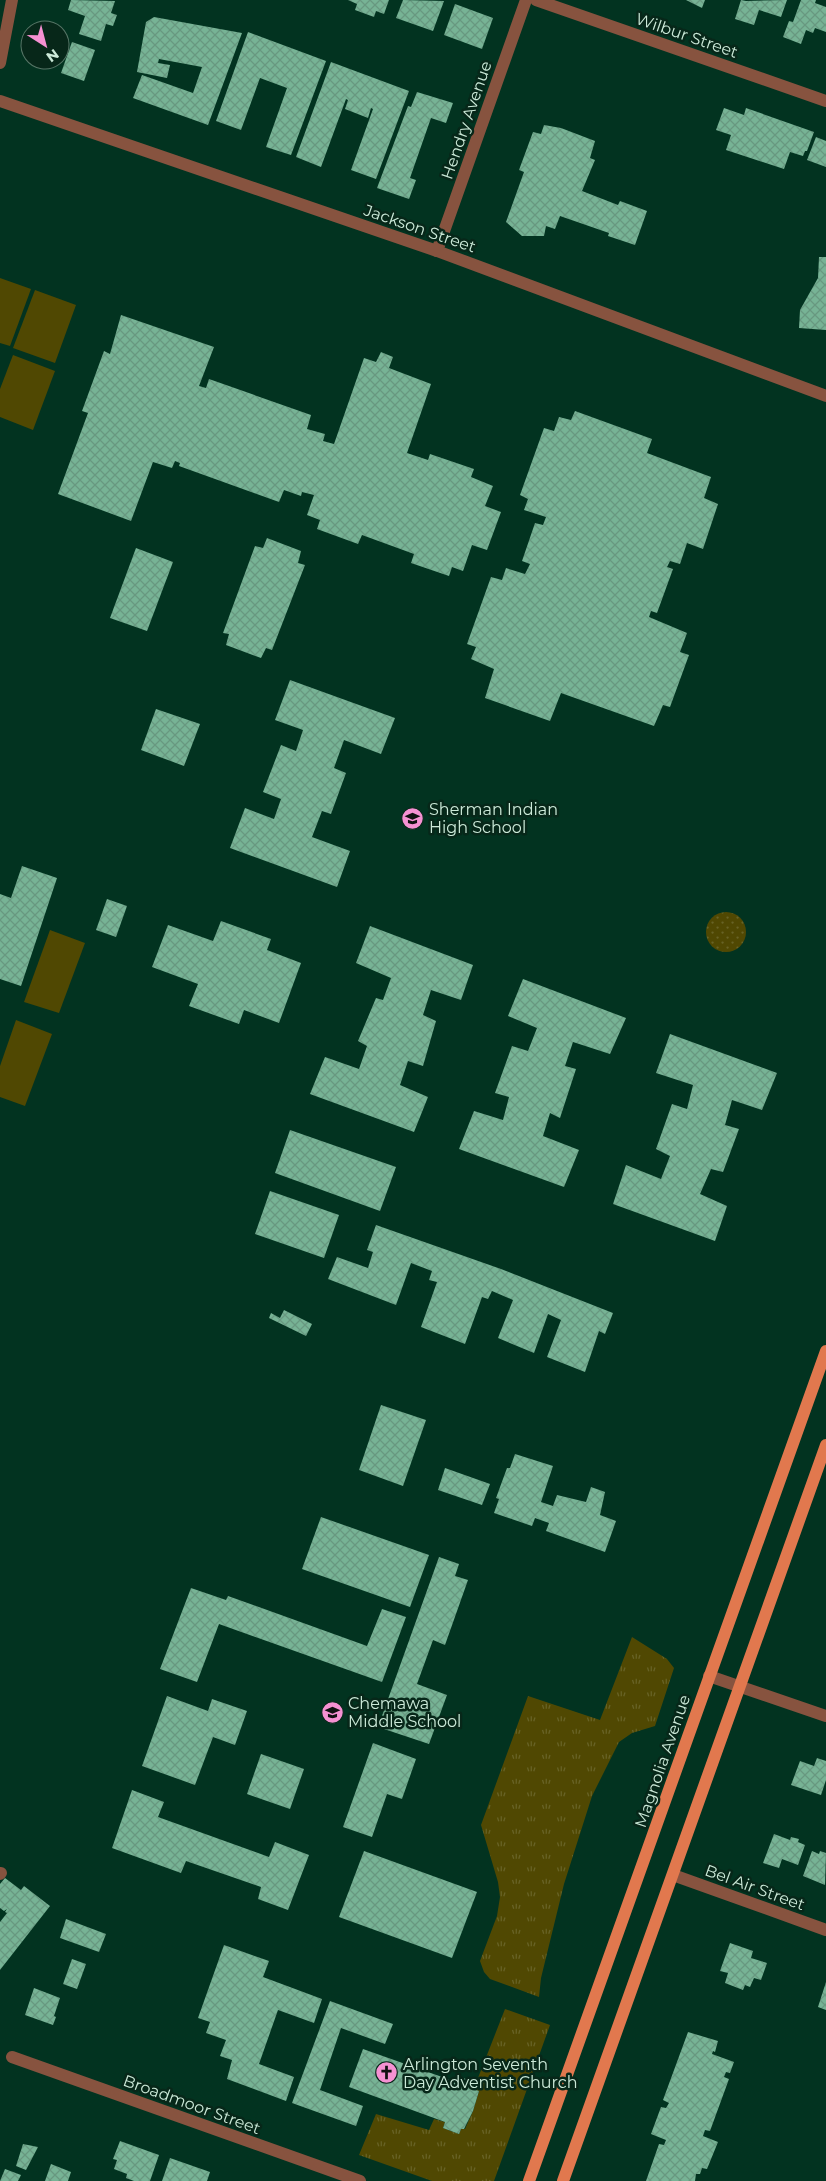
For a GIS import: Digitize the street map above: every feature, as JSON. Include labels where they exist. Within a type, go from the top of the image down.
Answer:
[{"type":"main road","name":"Magnolia Avenue","points":[[529,2181],[826,1351]]},
{"type":"main road","points":[[562,2181],[826,1445]]},
{"type":"street","points":[[0,63],[12,0]]},
{"type":"street","name":"Hendry Avenue","points":[[438,250],[526,0]]},
{"type":"street","name":"Wilbur Street","points":[[536,0],[826,102]]},
{"type":"street","name":"Jackson Street","points":[[0,101],[438,250],[826,396]]},
{"type":"street","points":[[709,1676],[741,1685],[826,1716]]},
{"type":"street","name":"Bel Air Street","points":[[673,1875],[826,1930]]},
{"type":"street","name":"Broadmoor Street","points":[[12,2057],[360,2181]]},
{"type":"green space","points":[[0,278],[31,289],[10,346],[0,343]]},
{"type":"green space","points":[[35,290],[76,305],[55,363],[13,348]]},
{"type":"green space","points":[[13,355],[55,371],[33,430],[0,417],[0,389]]},
{"type":"green space","points":[[730,912],[737,915],[743,921],[746,932],[745,940],[737,949],[730,952],[722,952],[715,949],[707,940],[706,928],[709,921],[718,913]]},
{"type":"green space","points":[[50,930],[85,943],[59,1013],[24,1002]]},
{"type":"green space","points":[[16,1020],[52,1034],[25,1106],[0,1097],[0,1066]]},
{"type":"green space","points":[[632,1637],[667,1659],[674,1668],[655,1726],[632,1733],[619,1742],[592,1796],[564,1884],[541,1978],[539,1997],[490,1979],[484,1972],[480,1961],[497,1916],[500,1897],[498,1882],[481,1825],[528,1696],[600,1720]]},
{"type":"green space","points":[[505,2009],[550,2025],[494,2181],[432,2181],[359,2155],[376,2114],[429,2130],[434,2119],[445,2122],[443,2128],[459,2134],[461,2129],[465,2129],[479,2091],[476,2090],[478,2084],[476,2083]]},
{"type":"building","points":[[71,0],[115,1],[111,13],[117,15],[113,26],[106,24],[101,41],[79,34],[85,16],[68,10]]},
{"type":"building","points":[[348,0],[389,0],[384,14],[376,11],[374,17],[355,10],[357,4]]},
{"type":"building","points":[[403,0],[444,1],[433,31],[396,18]]},
{"type":"building","points":[[686,0],[705,0],[702,8]]},
{"type":"building","points":[[741,0],[787,0],[781,17],[759,10],[754,25],[735,19]]},
{"type":"building","points":[[801,0],[816,0],[815,3],[826,7],[826,32],[815,28],[813,33],[806,30],[801,44],[783,37],[789,21],[793,22]]},
{"type":"building","points":[[455,4],[493,18],[482,49],[444,35]]},
{"type":"building","points":[[154,17],[242,33],[208,125],[133,98],[142,75],[193,93],[202,67],[159,59],[158,63],[170,65],[167,78],[137,72],[146,22]]},
{"type":"building","points":[[248,32],[326,61],[291,155],[266,147],[287,88],[260,78],[241,130],[216,121]]},
{"type":"building","points":[[72,42],[95,50],[84,81],[61,73],[62,70],[70,70],[70,48]]},
{"type":"building","points":[[331,62],[409,91],[376,179],[351,170],[373,109],[371,108],[368,118],[345,109],[348,100],[346,99],[321,167],[296,157]]},
{"type":"building","points":[[417,92],[453,103],[446,123],[431,118],[410,178],[416,180],[409,199],[377,188],[408,106],[411,107]]},
{"type":"building","points":[[724,108],[744,115],[746,108],[814,132],[807,151],[805,151],[803,156],[790,152],[784,169],[726,150],[731,135],[716,130]]},
{"type":"building","points":[[544,125],[561,128],[595,141],[590,158],[595,160],[582,191],[618,205],[620,201],[647,211],[635,245],[608,236],[609,233],[560,216],[555,229],[546,226],[544,236],[522,236],[506,222],[524,172],[519,170],[533,132],[541,134]]},
{"type":"building","points":[[816,137],[826,141],[826,167],[807,160]]},
{"type":"building","points":[[819,257],[826,257],[826,330],[799,328],[800,310],[818,278]]},
{"type":"building","points":[[121,315],[214,347],[199,386],[206,388],[209,379],[311,415],[307,429],[325,434],[323,441],[334,444],[364,358],[376,362],[381,352],[393,357],[389,368],[431,384],[407,453],[428,460],[430,454],[474,469],[471,477],[493,486],[485,506],[501,512],[487,550],[472,545],[463,571],[452,567],[449,576],[411,563],[414,554],[362,535],[358,544],[317,529],[320,520],[307,515],[314,495],[302,492],[301,496],[284,490],[279,502],[179,466],[180,463],[175,461],[172,468],[153,462],[131,521],[58,494],[88,413],[82,411],[104,351],[110,354]]},
{"type":"building","points":[[575,411],[652,439],[647,453],[711,477],[704,498],[718,504],[703,549],[687,543],[680,564],[670,561],[667,567],[673,569],[657,613],[651,611],[649,617],[687,633],[680,652],[689,655],[670,707],[663,705],[654,726],[561,693],[550,721],[485,698],[494,669],[471,659],[476,647],[467,644],[491,577],[502,580],[506,568],[525,574],[530,564],[522,561],[535,523],[543,525],[546,517],[524,510],[528,499],[520,495],[544,428],[554,431],[559,417],[571,420]]},
{"type":"building","points":[[267,538],[301,551],[298,563],[305,565],[272,650],[266,648],[261,658],[226,645],[229,634],[223,633],[255,546],[263,548]]},
{"type":"building","points":[[136,548],[173,562],[147,631],[110,618]]},
{"type":"building","points":[[290,680],[395,718],[381,754],[344,740],[334,768],[346,773],[331,814],[322,811],[312,837],[350,851],[337,887],[230,848],[245,808],[274,819],[281,799],[263,792],[281,745],[296,751],[303,730],[275,720]]},
{"type":"building","points":[[156,709],[200,724],[184,766],[141,750]]},
{"type":"building","points":[[22,866],[57,878],[21,986],[0,979],[0,894],[11,898]]},
{"type":"building","points":[[107,899],[127,906],[116,937],[96,930]]},
{"type":"building","points":[[221,921],[271,939],[267,950],[301,963],[279,1023],[244,1010],[239,1024],[189,1006],[198,984],[152,967],[168,925],[213,941]]},
{"type":"building","points":[[370,926],[473,965],[461,1000],[431,990],[423,1015],[436,1021],[423,1066],[408,1061],[400,1085],[428,1097],[414,1132],[310,1094],[325,1057],[359,1069],[367,1046],[358,1041],[376,998],[383,1000],[391,978],[356,963]]},
{"type":"building","points":[[523,979],[626,1018],[610,1054],[573,1042],[565,1066],[576,1069],[560,1118],[550,1113],[543,1136],[579,1150],[564,1187],[459,1149],[474,1111],[503,1120],[509,1097],[495,1093],[512,1046],[528,1051],[537,1028],[508,1016]]},
{"type":"building","points":[[670,1034],[777,1073],[762,1110],[732,1100],[725,1125],[739,1129],[723,1172],[711,1169],[700,1194],[727,1206],[715,1241],[613,1204],[626,1165],[661,1179],[670,1156],[656,1149],[672,1104],[687,1109],[693,1085],[656,1073]]},
{"type":"building","points":[[290,1130],[396,1167],[380,1211],[275,1173]]},
{"type":"building","points":[[270,1191],[339,1215],[324,1258],[255,1234]]},
{"type":"building","points":[[376,1225],[501,1269],[613,1313],[605,1334],[599,1331],[585,1372],[547,1357],[561,1320],[548,1314],[534,1353],[498,1338],[513,1300],[492,1291],[488,1299],[482,1297],[465,1344],[421,1327],[437,1282],[429,1280],[432,1271],[411,1263],[396,1305],[328,1279],[337,1257],[368,1268],[373,1252],[367,1250]]},
{"type":"building","points":[[284,1310],[312,1324],[306,1336],[269,1318],[271,1313],[280,1318]]},
{"type":"building","points":[[381,1405],[426,1420],[403,1486],[359,1470]]},
{"type":"building","points":[[515,1454],[553,1466],[541,1502],[553,1506],[557,1495],[586,1502],[591,1487],[605,1492],[600,1515],[616,1521],[605,1552],[546,1531],[549,1523],[535,1518],[532,1526],[494,1513],[499,1499],[496,1498],[507,1468],[510,1468]]},
{"type":"building","points":[[445,1468],[490,1484],[482,1505],[438,1490]]},
{"type":"building","points":[[321,1517],[429,1555],[410,1607],[302,1569]]},
{"type":"building","points":[[439,1557],[459,1564],[455,1576],[468,1580],[445,1645],[433,1640],[417,1684],[447,1695],[429,1744],[378,1727]]},
{"type":"building","points":[[191,1588],[226,1600],[228,1596],[367,1646],[382,1609],[406,1617],[382,1682],[219,1624],[197,1682],[160,1669]]},
{"type":"building","points":[[167,1696],[208,1711],[212,1699],[247,1711],[235,1745],[213,1737],[195,1785],[142,1766]]},
{"type":"building","points":[[373,1743],[416,1759],[402,1799],[387,1794],[372,1837],[343,1827]]},
{"type":"building","points":[[261,1754],[304,1769],[290,1809],[247,1794]]},
{"type":"building","points":[[817,1758],[826,1761],[826,1780],[821,1795],[791,1785],[800,1761],[814,1766]]},
{"type":"building","points":[[132,1790],[164,1802],[158,1817],[269,1857],[275,1842],[309,1855],[288,1910],[258,1899],[261,1887],[186,1861],[181,1873],[112,1848]]},
{"type":"building","points":[[774,1834],[790,1840],[791,1837],[799,1839],[798,1842],[805,1845],[798,1865],[782,1859],[779,1868],[763,1863]]},
{"type":"building","points":[[364,1851],[477,1892],[452,1958],[339,1917]]},
{"type":"building","points":[[812,1851],[819,1854],[820,1851],[826,1853],[825,1885],[803,1876]]},
{"type":"building","points":[[5,1878],[21,1890],[24,1886],[50,1906],[0,1970],[0,1922],[7,1913],[5,1912],[7,1909],[4,1911],[0,1908],[0,1884]]},
{"type":"building","points":[[66,1919],[106,1934],[99,1952],[60,1938]]},
{"type":"building","points":[[730,1943],[753,1951],[751,1958],[767,1963],[761,1980],[754,1978],[750,1987],[745,1985],[743,1990],[725,1983],[728,1973],[720,1971]]},
{"type":"building","points":[[224,1945],[269,1961],[263,1977],[322,1999],[314,2023],[278,2010],[259,2064],[294,2077],[286,2101],[227,2079],[232,2060],[220,2056],[226,2040],[206,2033],[210,2022],[198,2018]]},
{"type":"building","points":[[72,1959],[86,1964],[77,1989],[63,1984]]},
{"type":"building","points":[[826,1982],[826,2010],[818,2007]]},
{"type":"building","points":[[34,1988],[60,1998],[53,2025],[25,2015]]},
{"type":"building","points":[[330,2001],[393,2024],[385,2044],[341,2028],[320,2090],[363,2106],[356,2126],[292,2103]]},
{"type":"building","points":[[688,2032],[718,2041],[715,2052],[713,2051],[712,2054],[734,2062],[730,2073],[726,2072],[724,2077],[729,2079],[710,2131],[705,2130],[703,2136],[718,2142],[707,2169],[702,2168],[700,2174],[696,2174],[695,2181],[646,2181],[659,2144],[664,2145],[666,2140],[651,2134],[661,2107],[666,2108],[669,2103],[663,2100]]},
{"type":"building","points":[[363,2049],[459,2083],[461,2077],[478,2084],[476,2090],[479,2091],[473,2111],[464,2129],[461,2129],[459,2134],[443,2128],[445,2122],[349,2087]]},
{"type":"building","points":[[120,2141],[159,2155],[150,2181],[134,2181],[126,2178],[127,2174],[114,2169],[117,2160],[113,2159]]},
{"type":"building","points":[[23,2144],[38,2147],[26,2170],[16,2166]]},
{"type":"building","points":[[170,2158],[210,2172],[207,2181],[162,2181]]},
{"type":"building","points":[[51,2164],[71,2172],[68,2181],[45,2181]]},
{"type":"building","points":[[5,2169],[21,2175],[18,2181],[0,2181]]},
{"type":"place","name":"Sherman Indian High School","points":[[413,818]]},
{"type":"place","name":"Chemawa Middle School","points":[[332,1712]]},
{"type":"place","name":"Arlington Seventh Day Adventist Church","points":[[387,2073]]}]
